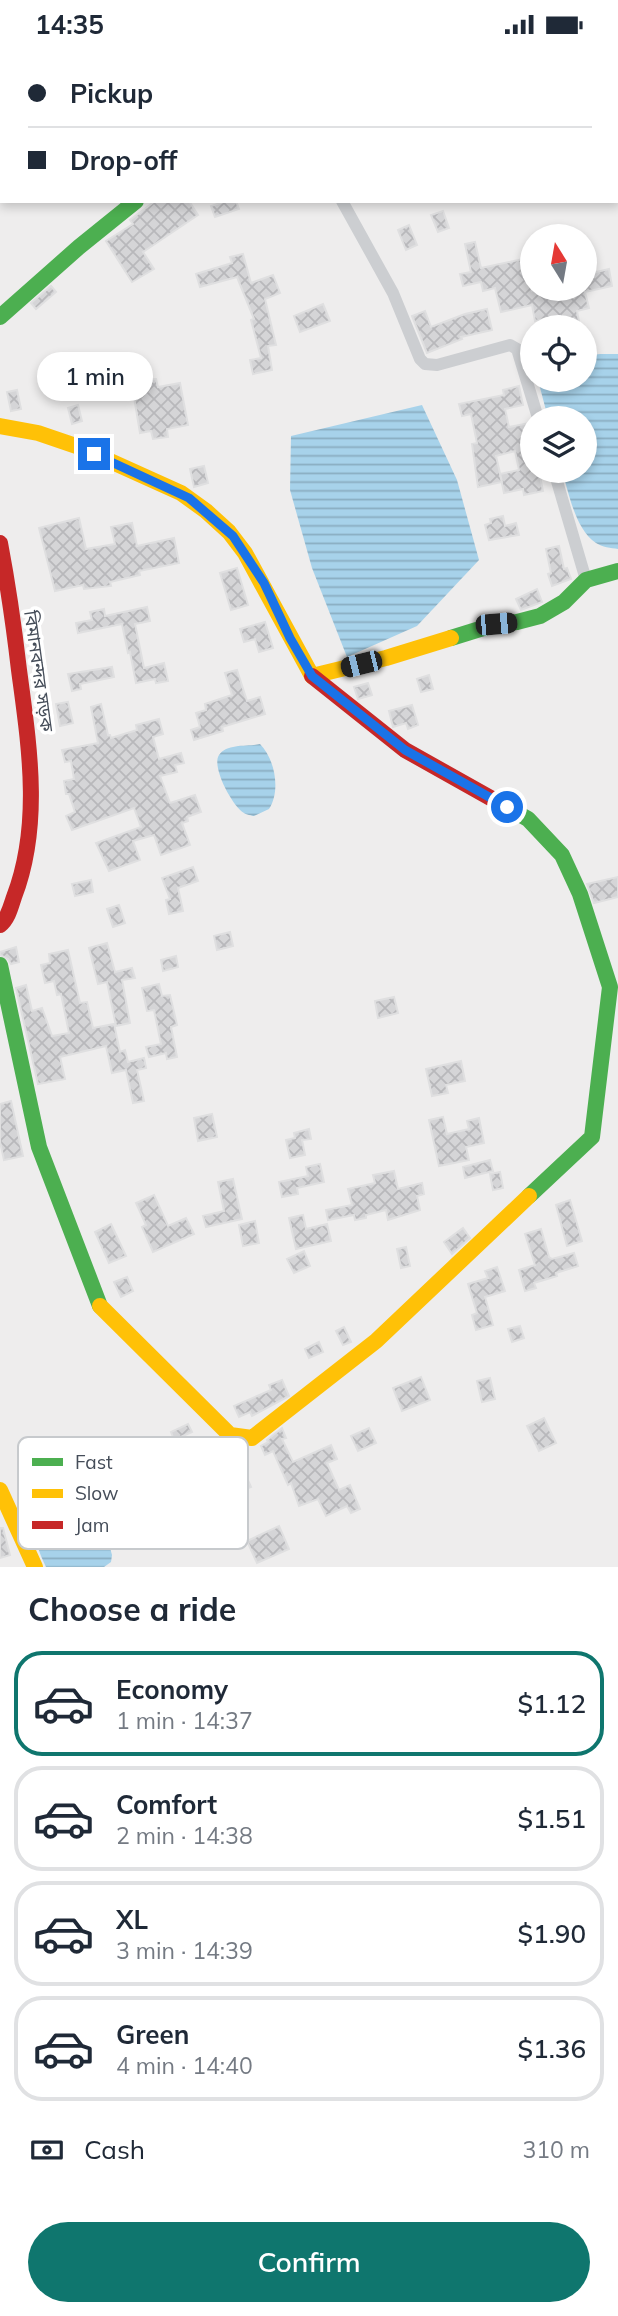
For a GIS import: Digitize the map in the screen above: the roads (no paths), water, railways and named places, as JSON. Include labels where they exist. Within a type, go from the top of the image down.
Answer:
[{"type":"street","points":[[0,317],[134,203]]},
{"type":"street","points":[[343,203],[393,293],[419,359],[425,364],[437,365],[510,345],[517,349],[534,406]]},
{"type":"street","points":[[0,426],[18,427],[72,445],[138,473],[189,498],[233,536],[264,583],[290,638],[312,676],[405,750],[528,819],[562,855],[580,894],[610,987],[592,1137],[376,1341],[252,1438],[248,1438]]},
{"type":"street","points":[[558,483],[586,580]]},
{"type":"street","name":"বিমানবন্দর সড়ক","points":[[0,543],[30,747],[31,810],[26,857],[20,880],[4,922],[0,925]]},
{"type":"street","points":[[312,676],[386,658],[496,624],[540,617],[564,602],[586,580],[618,571]]},
{"type":"street","points":[[0,965],[38,1147],[97,1303],[230,1435],[236,1437]]},
{"type":"street","points":[[0,1490],[18,1530]]},
{"type":"street","points":[[27,1549],[35,1567]]},
{"type":"water","points":[[597,354],[618,354],[618,549],[598,544],[589,537],[578,520],[566,483],[597,483],[597,406],[545,406],[541,392],[597,392]]},
{"type":"water","points":[[422,405],[457,480],[479,560],[417,626],[347,657],[312,568],[290,490],[291,436]]},
{"type":"water","points":[[260,744],[273,766],[275,793],[269,809],[254,816],[244,813],[234,803],[220,777],[217,761],[219,755],[227,749]]},
{"type":"water","points":[[39,1549],[110,1549],[112,1555],[111,1562],[104,1567],[46,1567]]}]
